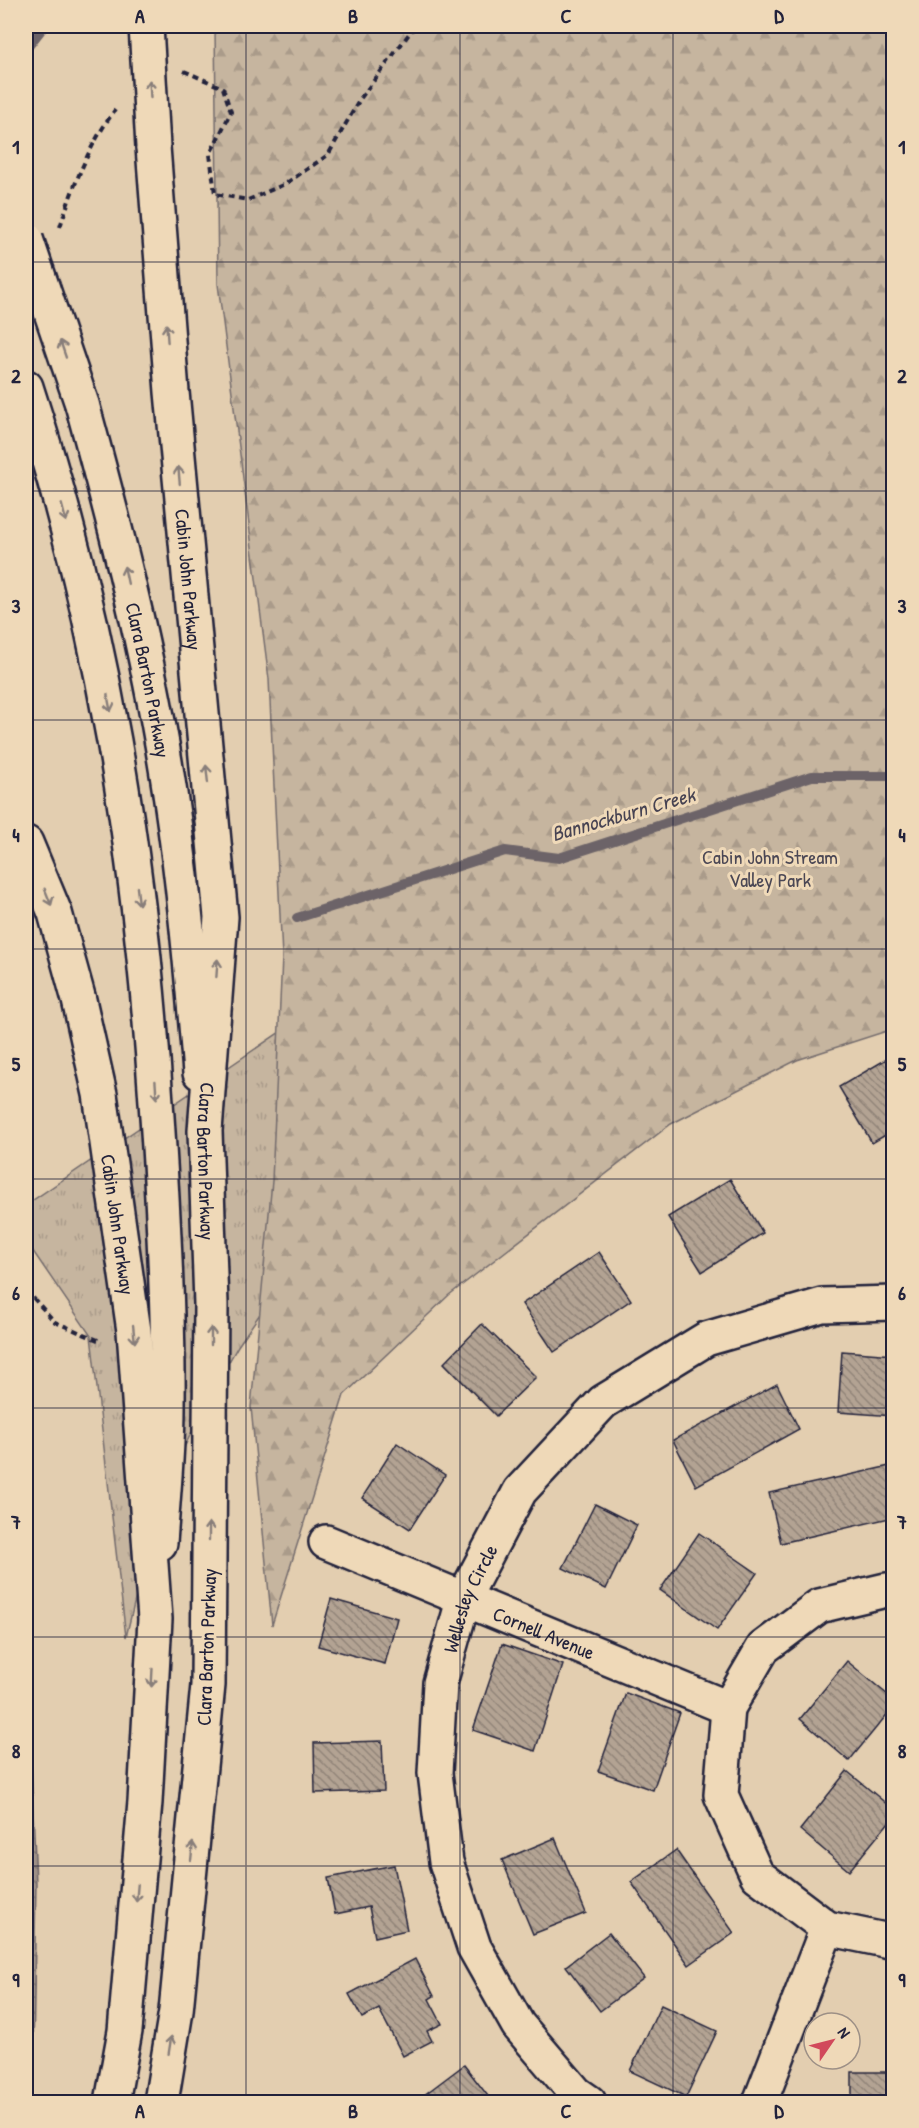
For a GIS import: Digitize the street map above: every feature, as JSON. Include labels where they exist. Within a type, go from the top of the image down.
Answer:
[{"type":"main road","name":"Cabin John Parkway","points":[[146,26],[172,392],[221,917],[205,1131]]},
{"type":"main road","name":"Clara Barton Parkway","points":[[26,239],[82,404],[117,531],[162,744],[188,927],[205,1131],[211,1304],[208,1685],[176,2011],[161,2103]]},
{"type":"main road","points":[[26,387],[79,566],[110,706],[132,846],[148,978],[162,1187],[168,1409],[145,1802],[127,2008],[112,2103]]},
{"type":"main road","name":"Cabin John Parkway","points":[[26,843],[55,913],[79,1000],[100,1094],[134,1331],[155,1619]]},
{"type":"main road","name":"Wellesley Circle","points":[[589,2103],[576,2093],[518,2025],[474,1947],[446,1862],[435,1773],[440,1695],[464,1597],[520,1491],[603,1402],[706,1339],[822,1305],[894,1303]]},
{"type":"main road","name":"Cornell Avenue","points":[[326,1542],[464,1597],[728,1708]]},
{"type":"main road","points":[[894,1591],[886,1590],[819,1606],[763,1648],[728,1708],[722,1795],[758,1875],[827,1928],[894,1942]]},
{"type":"main road","points":[[760,2103],[827,1928]]},
{"type":"path","points":[[176,68],[223,88],[231,112],[210,154],[214,194],[248,200],[285,184],[328,154],[360,99],[415,26]]},
{"type":"path","points":[[58,231],[80,171],[98,133],[119,105]]},
{"type":"path","points":[[26,1290],[55,1322],[103,1342],[134,1331]]},
{"type":"green space","name":"Cabin John Stream Valley Park","points":[[215,26],[894,26],[893,1029],[797,1060],[671,1124],[449,1295],[344,1395],[272,1625],[251,1407],[272,1181],[282,957],[269,679],[218,284]]},
{"type":"green space","points":[[446,919],[277,1289],[238,1346],[204,1406],[174,1469],[151,1534],[126,1637],[91,1336],[26,1241],[26,1205]]},
{"type":"water","points":[[26,1683],[36,1883],[33,2055],[26,2094]]},
{"type":"building","points":[[890,1057],[894,1063],[894,1130],[872,1143],[839,1087]]},
{"type":"building","points":[[730,1179],[763,1233],[702,1272],[668,1217]]},
{"type":"building","points":[[599,1252],[631,1300],[554,1352],[522,1304]]},
{"type":"building","points":[[482,1324],[536,1377],[496,1416],[444,1363]]},
{"type":"building","points":[[842,1351],[894,1355],[894,1416],[838,1412]]},
{"type":"building","points":[[777,1384],[799,1429],[696,1486],[673,1440]]},
{"type":"building","points":[[397,1443],[445,1475],[410,1529],[362,1498]]},
{"type":"building","points":[[894,1465],[894,1517],[781,1543],[769,1493]]},
{"type":"building","points":[[595,1504],[637,1525],[606,1589],[563,1568]]},
{"type":"building","points":[[699,1533],[757,1573],[717,1630],[660,1590]]},
{"type":"building","points":[[331,1599],[397,1618],[385,1664],[318,1646]]},
{"type":"building","points":[[502,1644],[563,1665],[535,1751],[473,1730]]},
{"type":"building","points":[[847,1661],[894,1700],[894,1706],[849,1761],[800,1719]]},
{"type":"building","points":[[626,1693],[680,1713],[653,1790],[598,1771]]},
{"type":"building","points":[[382,1741],[384,1791],[315,1793],[314,1743]]},
{"type":"building","points":[[847,1771],[894,1810],[894,1816],[849,1871],[800,1830]]},
{"type":"building","points":[[555,1838],[586,1913],[533,1934],[502,1860]]},
{"type":"building","points":[[676,1850],[734,1933],[689,1965],[631,1882]]},
{"type":"building","points":[[394,1865],[407,1930],[375,1937],[369,1907],[335,1914],[328,1878]]},
{"type":"building","points":[[609,1933],[644,1978],[600,2011],[566,1966]]},
{"type":"building","points":[[415,1959],[434,1996],[429,1999],[442,2024],[427,2031],[432,2041],[403,2056],[379,2009],[362,2018],[349,1994]]},
{"type":"building","points":[[661,2005],[717,2031],[686,2097],[630,2071]]},
{"type":"building","points":[[464,2065],[491,2100],[487,2102],[430,2102],[424,2095]]},
{"type":"building","points":[[852,2072],[894,2072],[894,2102],[852,2102]]},
{"type":"waterway","points":[[26,49],[44,26]]},
{"type":"waterway","name":"Bannockburn Creek","points":[[297,918],[505,851],[559,858],[812,776],[894,776]]}]
